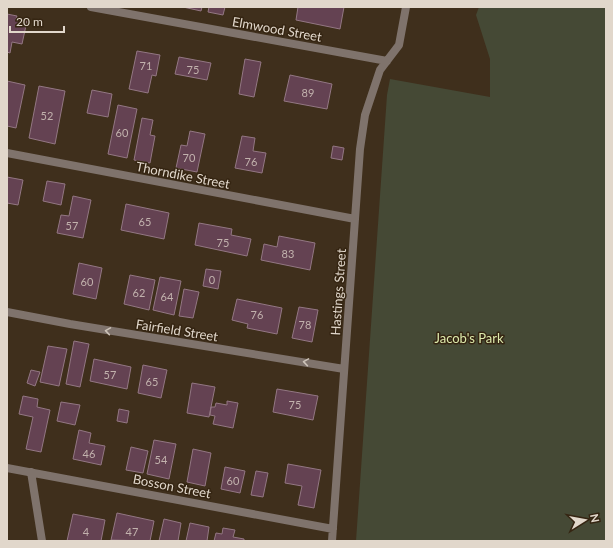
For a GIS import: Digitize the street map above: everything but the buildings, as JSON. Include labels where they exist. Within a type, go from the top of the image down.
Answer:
[{"type":"street","name":"Elmwood Street","points":[[92,7],[387,61]]},
{"type":"street","name":"Hastings Street","points":[[332,541],[360,149],[365,116],[380,70],[398,45],[406,7]]},
{"type":"street","name":"Thorndike Street","points":[[7,153],[355,219]]},
{"type":"street","name":"Fairfield Street","points":[[7,312],[70,324],[344,369]]},
{"type":"street","name":"Bosson Street","points":[[7,468],[332,529]]},
{"type":"street","points":[[31,472],[42,541]]},
{"type":"green space","name":"Jacob's Park","points":[[479,7],[606,7],[606,541],[356,541],[387,95],[390,79],[490,97],[490,59],[476,15]]}]
